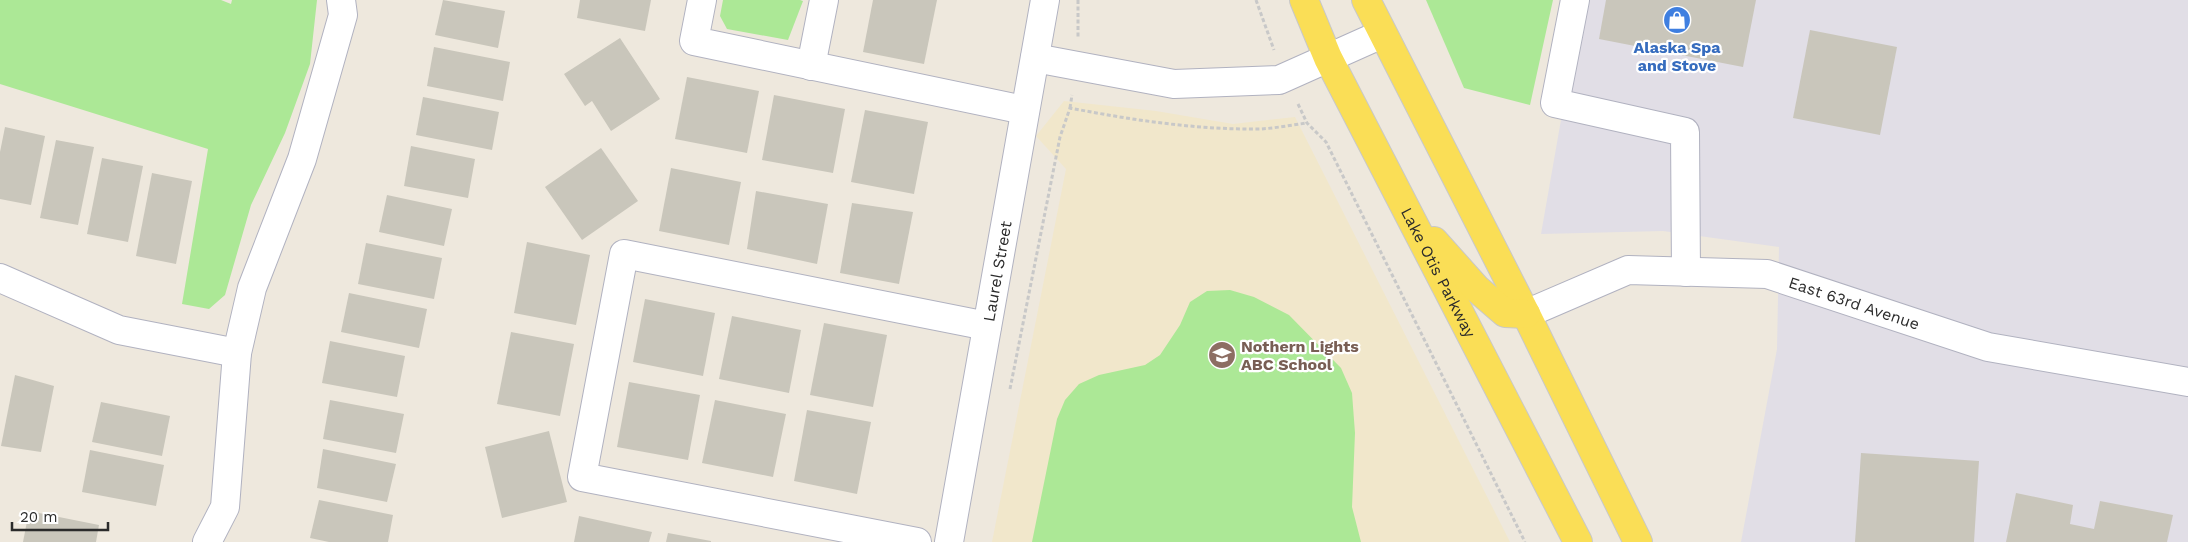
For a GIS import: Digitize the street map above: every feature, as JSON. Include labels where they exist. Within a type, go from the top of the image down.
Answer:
[{"type":"main road","name":"Lake Otis Parkway","points":[[1304,0],[1328,58],[1413,218],[1578,542]]},
{"type":"main road","points":[[1366,0],[1526,314],[1638,542]]},
{"type":"main road","points":[[1413,218],[1476,288],[1505,313],[1526,314]]},
{"type":"street","points":[[207,542],[225,506],[237,353],[252,288],[302,159],[343,15],[341,0]]},
{"type":"street","points":[[702,0],[694,40],[1024,110]]},
{"type":"street","points":[[811,66],[824,0]]},
{"type":"street","name":"Laurel Street","points":[[949,542],[1045,0]]},
{"type":"street","points":[[1575,0],[1555,103],[1685,132],[1686,272]]},
{"type":"street","points":[[1035,58],[1174,84],[1279,80],[1382,34]]},
{"type":"street","points":[[917,542],[582,477],[624,254],[987,326]]},
{"type":"street","name":"East 63rd Avenue","points":[[1526,314],[1628,270],[1767,274],[1988,347],[2188,382]]},
{"type":"street","points":[[0,278],[119,330],[237,353]]},
{"type":"path","points":[[1078,0],[1079,46]]},
{"type":"path","points":[[1008,398],[1060,137],[1070,108],[1125,119],[1210,126],[1262,129],[1307,123],[1326,142],[1524,542]]},
{"type":"shaded area","points":[[1582,0],[2188,0],[2188,542],[1741,542],[1777,349],[1779,247],[1663,231],[1541,234]]},
{"type":"shaded area","name":"Nothern Lights ABC School","points":[[1064,101],[1156,111],[1233,124],[1295,117],[1510,542],[992,542],[1066,169],[1036,136]]},
{"type":"green space","points":[[0,0],[221,0],[231,4],[232,0],[317,0],[310,64],[285,133],[251,205],[225,295],[209,309],[182,304],[208,149],[0,84]]},
{"type":"green space","points":[[723,0],[803,1],[788,40],[727,29],[720,16]]},
{"type":"green space","points":[[1426,0],[1553,0],[1530,105],[1464,88]]},
{"type":"green space","points":[[1230,290],[1254,297],[1289,315],[1341,368],[1352,393],[1355,433],[1352,507],[1361,542],[1032,542],[1057,419],[1065,400],[1079,384],[1099,375],[1145,365],[1160,355],[1180,325],[1190,302],[1207,291]]},
{"type":"building","points":[[443,0],[505,11],[498,48],[435,35]]},
{"type":"building","points":[[580,0],[651,0],[645,31],[577,18]]},
{"type":"building","points":[[873,0],[937,0],[924,64],[863,52]]},
{"type":"building","name":"Alaska Spa and Stove","points":[[1606,0],[1756,0],[1743,67],[1599,39]]},
{"type":"building","points":[[1810,30],[1897,47],[1880,135],[1793,118]]},
{"type":"building","points":[[620,38],[660,99],[611,131],[592,101],[585,106],[564,74]]},
{"type":"building","points":[[434,47],[510,62],[503,101],[427,86]]},
{"type":"building","points":[[687,77],[759,91],[747,153],[675,139]]},
{"type":"building","points":[[774,95],[845,109],[833,173],[762,160]]},
{"type":"building","points":[[423,97],[499,112],[492,150],[416,135]]},
{"type":"building","points":[[865,110],[928,122],[914,194],[851,182]]},
{"type":"building","points":[[5,127],[45,136],[31,205],[0,199],[0,152]]},
{"type":"building","points":[[56,140],[94,147],[78,225],[40,218]]},
{"type":"building","points":[[411,146],[475,159],[468,198],[404,186]]},
{"type":"building","points":[[601,148],[638,201],[582,240],[545,187]]},
{"type":"building","points":[[102,158],[143,166],[128,242],[87,234]]},
{"type":"building","points":[[671,168],[741,182],[729,245],[659,231]]},
{"type":"building","points":[[152,173],[192,181],[176,264],[136,256]]},
{"type":"building","points":[[756,191],[828,204],[817,264],[747,249]]},
{"type":"building","points":[[387,195],[452,209],[444,246],[379,232]]},
{"type":"building","points":[[852,203],[913,212],[899,284],[840,273]]},
{"type":"building","points":[[527,242],[590,255],[576,325],[514,313]]},
{"type":"building","points":[[366,243],[442,258],[434,299],[358,284]]},
{"type":"building","points":[[349,293],[427,309],[419,348],[341,332]]},
{"type":"building","points":[[645,299],[715,313],[703,376],[633,362]]},
{"type":"building","points":[[732,316],[801,330],[789,393],[719,379]]},
{"type":"building","points":[[824,323],[887,335],[873,407],[810,395]]},
{"type":"building","points":[[511,332],[574,344],[560,416],[497,404]]},
{"type":"building","points":[[330,341],[405,356],[397,397],[322,383]]},
{"type":"building","points":[[15,375],[54,386],[41,452],[1,446]]},
{"type":"building","points":[[629,382],[700,395],[688,460],[617,447]]},
{"type":"building","points":[[330,400],[404,414],[396,453],[323,439]]},
{"type":"building","points":[[715,400],[786,414],[773,477],[702,463]]},
{"type":"building","points":[[101,402],[170,416],[162,456],[92,442]]},
{"type":"building","points":[[807,410],[871,422],[857,494],[794,481]]},
{"type":"building","points":[[549,431],[567,502],[502,518],[485,447]]},
{"type":"building","points":[[323,449],[396,464],[387,502],[317,488]]},
{"type":"building","points":[[90,450],[164,465],[156,506],[82,492]]},
{"type":"building","points":[[1861,453],[1979,461],[1974,542],[1855,542]]},
{"type":"building","points":[[2016,493],[2073,505],[2070,524],[2094,529],[2100,501],[2173,515],[2167,542],[2006,542]]},
{"type":"building","points":[[319,500],[393,515],[388,542],[329,542],[310,538]]},
{"type":"building","points":[[29,511],[99,525],[96,542],[23,542]]},
{"type":"building","points":[[579,516],[652,532],[649,542],[574,542]]},
{"type":"building","points":[[668,533],[711,541],[711,542],[666,542]]},
{"type":"place","name":"Alaska Spa and Stove","points":[[1677,20]]},
{"type":"place","name":"Nothern Lights ABC School","points":[[1222,355]]}]
